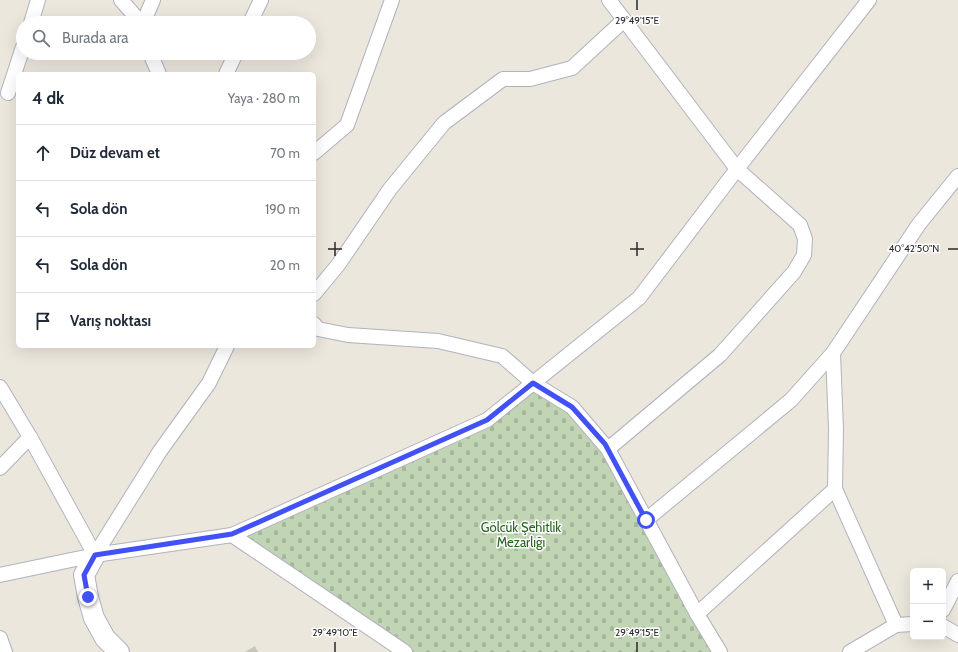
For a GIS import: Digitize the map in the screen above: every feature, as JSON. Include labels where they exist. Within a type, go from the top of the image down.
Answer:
[{"type":"main road","points":[[95,555],[84,575],[88,597],[94,618],[105,638],[119,652]]},
{"type":"street","points":[[33,16],[38,0]]},
{"type":"street","points":[[121,0],[135,16]]},
{"type":"street","points":[[147,16],[154,0]]},
{"type":"street","points":[[253,16],[261,0]]},
{"type":"street","points":[[316,151],[347,125],[392,0]]},
{"type":"street","points":[[608,449],[720,355],[794,272],[804,255],[805,239],[800,225],[737,169],[609,0]]},
{"type":"street","points":[[0,575],[95,555],[232,534],[487,420],[639,298],[737,169],[869,0]]},
{"type":"street","points":[[316,292],[338,265],[390,189],[444,123],[503,79],[530,79],[572,68],[624,20]]},
{"type":"street","points":[[9,93],[19,60]]},
{"type":"street","points":[[153,60],[158,72]]},
{"type":"street","points":[[227,72],[233,60]]},
{"type":"street","points":[[646,520],[791,400],[833,352],[919,224],[958,176]]},
{"type":"street","points":[[316,326],[318,329],[348,335],[438,340],[502,356],[533,383],[572,407],[608,449],[720,652]]},
{"type":"street","points":[[95,555],[160,451],[209,383],[226,348]]},
{"type":"street","points":[[833,352],[836,429],[835,490],[896,625]]},
{"type":"street","points":[[0,387],[30,437],[95,555]]},
{"type":"street","points":[[0,468],[30,437]]},
{"type":"street","points":[[698,614],[835,490]]},
{"type":"street","points":[[232,534],[405,652]]},
{"type":"street","points":[[946,604],[958,581]]},
{"type":"street","points":[[850,652],[896,625],[910,624]]},
{"type":"street","points":[[946,628],[958,635]]},
{"type":"street","points":[[0,638],[5,652]]},
{"type":"green space","name":"Gölcük Şehitlik Mezarlığı","points":[[533,383],[572,407],[605,444],[720,652],[405,652],[232,535],[487,420]]},
{"type":"building","points":[[255,646],[258,652],[245,652]]},
{"type":"route","points":[[88,597],[84,575],[95,555],[232,534],[426,449],[487,420],[533,383],[572,407],[605,444],[646,520]]}]
